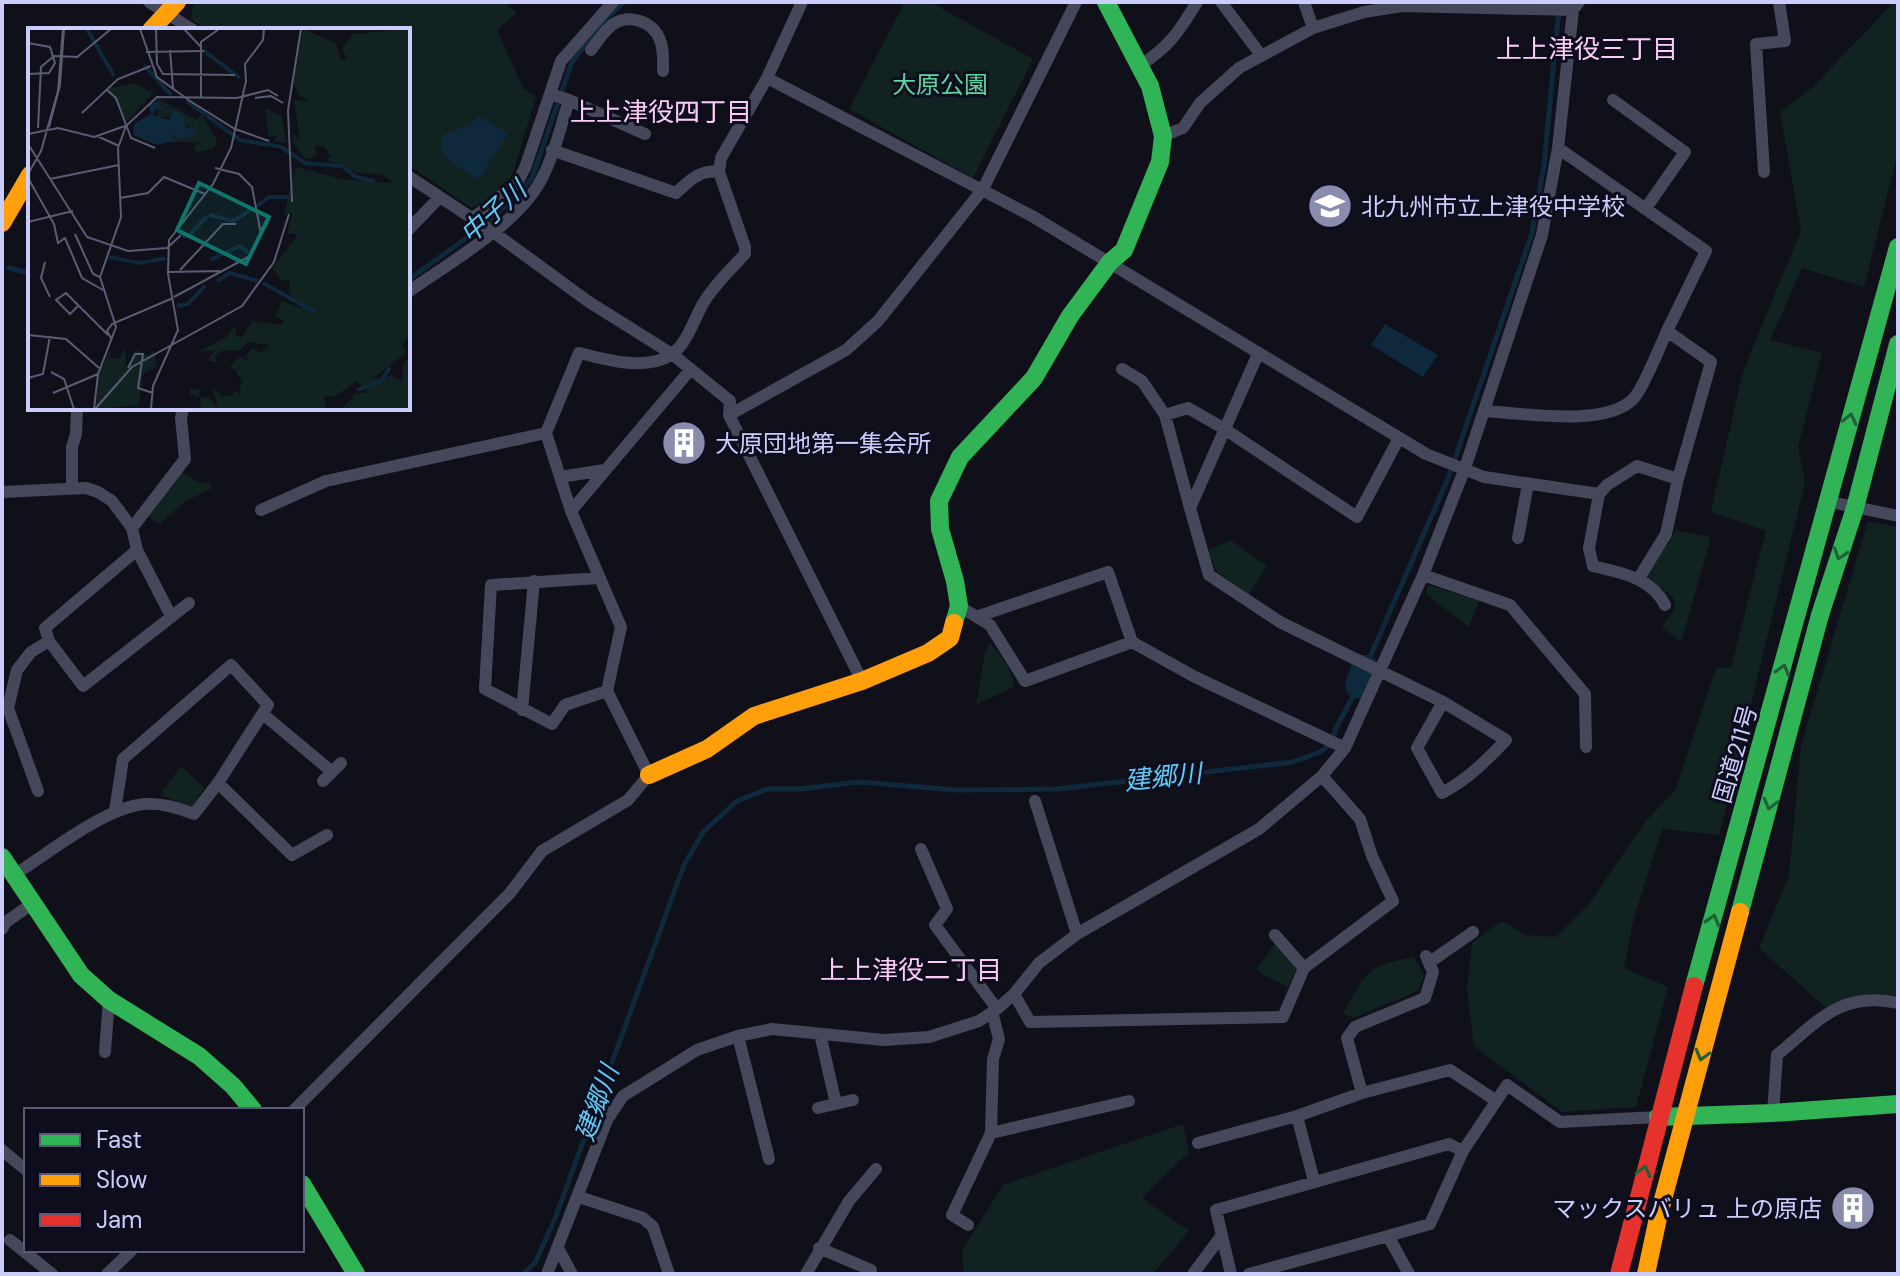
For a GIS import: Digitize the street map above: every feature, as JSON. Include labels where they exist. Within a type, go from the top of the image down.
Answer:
[{"type":"main road","points":[[649,775],[707,749],[754,716],[862,681],[928,653],[950,638],[959,606],[940,529],[939,501],[960,457],[1034,378],[1064,325],[1110,262],[1124,250],[1160,162],[1163,136],[1158,110],[1106,2]]},
{"type":"main road","points":[[153,28],[172,7]]},
{"type":"main road","points":[[2,223],[28,178]]},
{"type":"main road","name":"国道211号","points":[[1619,1274],[1658,1117],[1831,502],[1857,391],[1898,247]]},
{"type":"main road","name":"国道211号","points":[[1646,1274],[1658,1218],[1820,615],[1855,508],[1898,344]]},
{"type":"main road","points":[[2,857],[81,975],[109,1000],[199,1056],[233,1086],[251,1108]]},
{"type":"main road","points":[[1658,1117],[1898,1104]]},
{"type":"main road","points":[[304,1187],[356,1274]]},
{"type":"street","points":[[149,2],[172,7],[191,28]]},
{"type":"street","points":[[729,415],[846,350],[878,321],[983,189],[1076,2]]},
{"type":"street","points":[[1139,66],[1162,51],[1177,36],[1197,2]]},
{"type":"street","points":[[1221,2],[1261,55]]},
{"type":"street","points":[[1304,2],[1313,28]]},
{"type":"street","points":[[1764,172],[1756,44],[1785,41],[1779,2]]},
{"type":"street","points":[[296,1108],[510,893],[542,851],[628,800],[649,775],[607,691],[621,627],[571,511],[546,433],[579,353],[625,362],[649,361],[672,354],[691,329],[705,301],[745,254],[719,172],[721,158],[767,78],[797,4]]},
{"type":"street","points":[[547,1274],[607,1120],[623,1096],[697,1050],[738,1036],[772,1029],[884,1040],[929,1037],[979,1021],[1014,994],[1039,963],[1077,934],[1259,829],[1322,776],[1343,747],[1423,575],[1485,411],[1542,235],[1558,148],[1574,7],[1550,10],[1402,6],[1364,12],[1313,28],[1239,68],[1200,103],[1183,128],[1163,136]]},
{"type":"street","points":[[607,8],[611,26]]},
{"type":"street","points":[[482,225],[531,197],[544,176],[552,150],[560,97],[561,61],[607,8]]},
{"type":"street","points":[[591,50],[611,26],[625,19],[637,20],[649,26],[660,38],[663,71]]},
{"type":"street","points":[[767,78],[983,189],[1110,262],[1426,454],[1484,477],[1599,494]]},
{"type":"street","points":[[560,97],[645,134]]},
{"type":"street","points":[[410,290],[482,225],[517,183],[560,97]]},
{"type":"street","points":[[1613,100],[1685,152],[1646,208]]},
{"type":"street","points":[[1485,411],[1590,416],[1614,412],[1634,398],[1706,251],[1558,148]]},
{"type":"street","points":[[552,150],[676,193],[707,170],[719,172]]},
{"type":"street","points":[[410,177],[589,302],[672,354],[730,401],[729,415],[862,681]]},
{"type":"street","points":[[410,228],[439,198]]},
{"type":"street","points":[[1639,578],[1666,534],[1711,362],[1667,331]]},
{"type":"street","points":[[1190,508],[1258,354]]},
{"type":"street","points":[[571,511],[691,369]]},
{"type":"street","points":[[1122,369],[1142,381],[1165,415],[1209,575],[1280,622],[1443,702],[1506,740],[1484,764],[1442,793],[1417,748],[1443,702]]},
{"type":"street","points":[[1165,415],[1188,408],[1357,517],[1399,438]]},
{"type":"street","points":[[72,488],[72,447],[77,410]]},
{"type":"street","points":[[132,528],[185,459],[183,410]]},
{"type":"street","points":[[261,510],[326,481],[546,433]]},
{"type":"street","points":[[1665,605],[1658,592],[1639,578],[1593,566],[1589,548],[1599,494],[1607,485],[1637,466],[1678,479]]},
{"type":"street","points":[[560,477],[605,470]]},
{"type":"street","points":[[1518,538],[1528,484]]},
{"type":"street","points":[[2,492],[72,488],[98,492],[112,501],[132,528],[137,550],[171,616]]},
{"type":"street","points":[[1831,502],[1898,516]]},
{"type":"street","points":[[137,550],[45,628],[49,641],[83,686],[189,603]]},
{"type":"street","points":[[979,616],[1108,572],[1132,642],[1195,677],[1343,747]]},
{"type":"street","points":[[1423,575],[1510,605],[1585,694],[1586,747]]},
{"type":"street","points":[[599,578],[491,585],[485,689],[552,724],[565,705],[607,691]]},
{"type":"street","points":[[522,710],[534,581]]},
{"type":"street","points":[[959,606],[990,625],[1025,681],[1132,642]]},
{"type":"street","points":[[38,791],[8,708],[17,670],[31,652],[49,641]]},
{"type":"street","points":[[14,875],[115,811],[146,804],[171,806],[194,814],[218,783],[268,705],[231,665],[123,759],[115,811]]},
{"type":"street","points":[[263,714],[332,772]]},
{"type":"street","points":[[1014,994],[1030,1022],[1283,1017],[1304,968],[1393,901],[1372,856],[1360,819],[1322,776]]},
{"type":"street","points":[[218,783],[292,855],[327,835]]},
{"type":"street","points":[[1035,801],[1077,934]]},
{"type":"street","points":[[921,849],[947,909],[935,925],[995,1011],[999,1039],[993,1059],[991,1133],[952,1215],[968,1225]]},
{"type":"street","points":[[2,929],[6,922],[33,903]]},
{"type":"street","points":[[1362,1093],[1347,1038],[1355,1027],[1425,998],[1433,972],[1428,959],[1473,932]]},
{"type":"street","points":[[1275,935],[1304,968]]},
{"type":"street","points":[[105,1052],[109,1000]]},
{"type":"street","points":[[1773,1113],[1777,1055],[1822,1017],[1850,1001],[1884,1000],[1898,1003]]},
{"type":"street","points":[[820,1034],[836,1104]]},
{"type":"street","points":[[738,1036],[769,1159]]},
{"type":"street","points":[[1198,1143],[1450,1070],[1495,1100]]},
{"type":"street","points":[[1249,1274],[1430,1224],[1463,1151],[1507,1085],[1560,1122],[1658,1117]]},
{"type":"street","points":[[818,1108],[853,1100]]},
{"type":"street","points":[[991,1133],[1129,1101]]},
{"type":"street","points":[[1297,1116],[1314,1181]]},
{"type":"street","points":[[1231,1274],[1216,1210],[1449,1144],[1463,1151]]},
{"type":"street","points":[[2,1150],[24,1168]]},
{"type":"street","points":[[806,1274],[849,1201],[876,1169]]},
{"type":"street","points":[[579,1197],[643,1218],[653,1227],[669,1274]]},
{"type":"street","points":[[1193,1274],[1222,1235]]},
{"type":"street","points":[[1388,1236],[1409,1274]]},
{"type":"street","points":[[10,1240],[24,1251]]},
{"type":"street","points":[[558,1248],[572,1274]]},
{"type":"street","points":[[819,1248],[871,1270]]},
{"type":"street","points":[[25,1252],[52,1274]]},
{"type":"street","points":[[107,1274],[130,1252]]},
{"type":"green space","points":[[194,2],[503,2],[517,13],[497,30],[523,88],[536,97],[512,176],[490,198],[472,208],[410,166],[410,28],[204,28],[191,19]]},
{"type":"green space","name":"大原公園","points":[[905,2],[930,2],[1033,59],[973,178],[849,109]]},
{"type":"green space","points":[[1894,2],[1898,2],[1898,151],[1864,287],[1802,268],[1770,340],[1822,353],[1798,447],[1805,482],[1719,835],[1662,829],[1634,917],[1624,968],[1668,987],[1636,1107],[1562,1112],[1474,1046],[1467,990],[1472,943],[1502,921],[1526,935],[1556,937],[1589,904],[1645,822],[1675,791],[1716,668],[1731,667],[1766,531],[1711,512],[1743,371],[1801,231],[1780,112],[1813,87]]},
{"type":"green space","points":[[182,472],[202,484],[209,482],[212,488],[184,502],[160,524],[145,515]]},
{"type":"green space","points":[[1868,521],[1898,527],[1898,998],[1861,995],[1826,1008],[1759,948],[1789,876],[1801,746]]},
{"type":"green space","points":[[1675,530],[1711,537],[1681,642],[1662,627],[1675,608],[1673,597],[1645,576]]},
{"type":"green space","points":[[1231,540],[1267,566],[1249,594],[1216,571],[1208,550]]},
{"type":"green space","points":[[1428,585],[1479,601],[1469,627],[1426,594]]},
{"type":"green space","points":[[990,643],[1008,666],[1015,686],[976,705],[985,652]]},
{"type":"green space","points":[[181,766],[204,788],[192,807],[160,795]]},
{"type":"green space","points":[[1275,943],[1297,967],[1288,987],[1257,969]]},
{"type":"green space","points":[[1414,957],[1424,976],[1418,991],[1353,1018],[1343,1013],[1370,973],[1386,964]]},
{"type":"green space","points":[[1183,1124],[1189,1152],[1142,1198],[1189,1231],[1153,1274],[964,1274],[962,1250],[1003,1185]]},
{"type":"water","points":[[479,116],[508,133],[479,180],[445,156],[442,142],[444,134],[469,125]]},
{"type":"water","points":[[1385,324],[1438,355],[1423,377],[1371,345]]},
{"type":"waterway","name":"中子川","points":[[410,279],[505,207],[532,178],[572,62],[603,22],[624,2]]},
{"type":"waterway","name":"建郷川","points":[[1367,664],[1449,476],[1532,233],[1544,165],[1562,2]]},
{"type":"waterway","name":"中子川","points":[[9,268],[28,273]]},
{"type":"waterway","name":"建郷川","points":[[1359,685],[1365,669]]},
{"type":"waterway","name":"建郷川","points":[[523,1274],[535,1263],[556,1216],[684,865],[703,832],[737,801],[767,789],[800,789],[858,782],[957,790],[1057,789],[1293,762],[1320,752],[1331,744],[1359,685]]},
{"type":"traffic: fast","points":[[954,623],[959,606],[940,529],[939,501],[960,457],[1034,378],[1070,316],[1110,262],[1124,250],[1160,162],[1163,136],[1150,86],[1106,2]]},
{"type":"traffic: fast","points":[[1694,986],[1898,247]]},
{"type":"traffic: fast","points":[[1740,912],[1820,615],[1855,508],[1898,344]]},
{"type":"traffic: fast","points":[[2,857],[81,975],[109,1000],[199,1056],[233,1086],[251,1108]]},
{"type":"traffic: fast","points":[[1658,1117],[1898,1104]]},
{"type":"traffic: fast","points":[[304,1187],[356,1274]]},
{"type":"traffic: slow","points":[[153,28],[177,2]]},
{"type":"traffic: slow","points":[[2,223],[28,178]]},
{"type":"traffic: slow","points":[[649,775],[707,749],[754,716],[862,681],[928,653],[950,638],[954,623]]},
{"type":"traffic: slow","points":[[1646,1274],[1658,1218],[1740,912]]},
{"type":"traffic: jam","points":[[1619,1274],[1694,986]]},
{"type":"place","name":"北九州市立上津役中学校","points":[[1330,206]]},
{"type":"place","name":"大原団地第一集会所","points":[[684,443]]},
{"type":"place","name":"マックスバリュ 上の原店","points":[[1853,1208]]},
{"type":"district","name":"上上津役三丁目","points":[[1587,49]]},
{"type":"district","name":"上上津役四丁目","points":[[661,112]]},
{"type":"district","name":"上上津役二丁目","points":[[911,970]]}]
